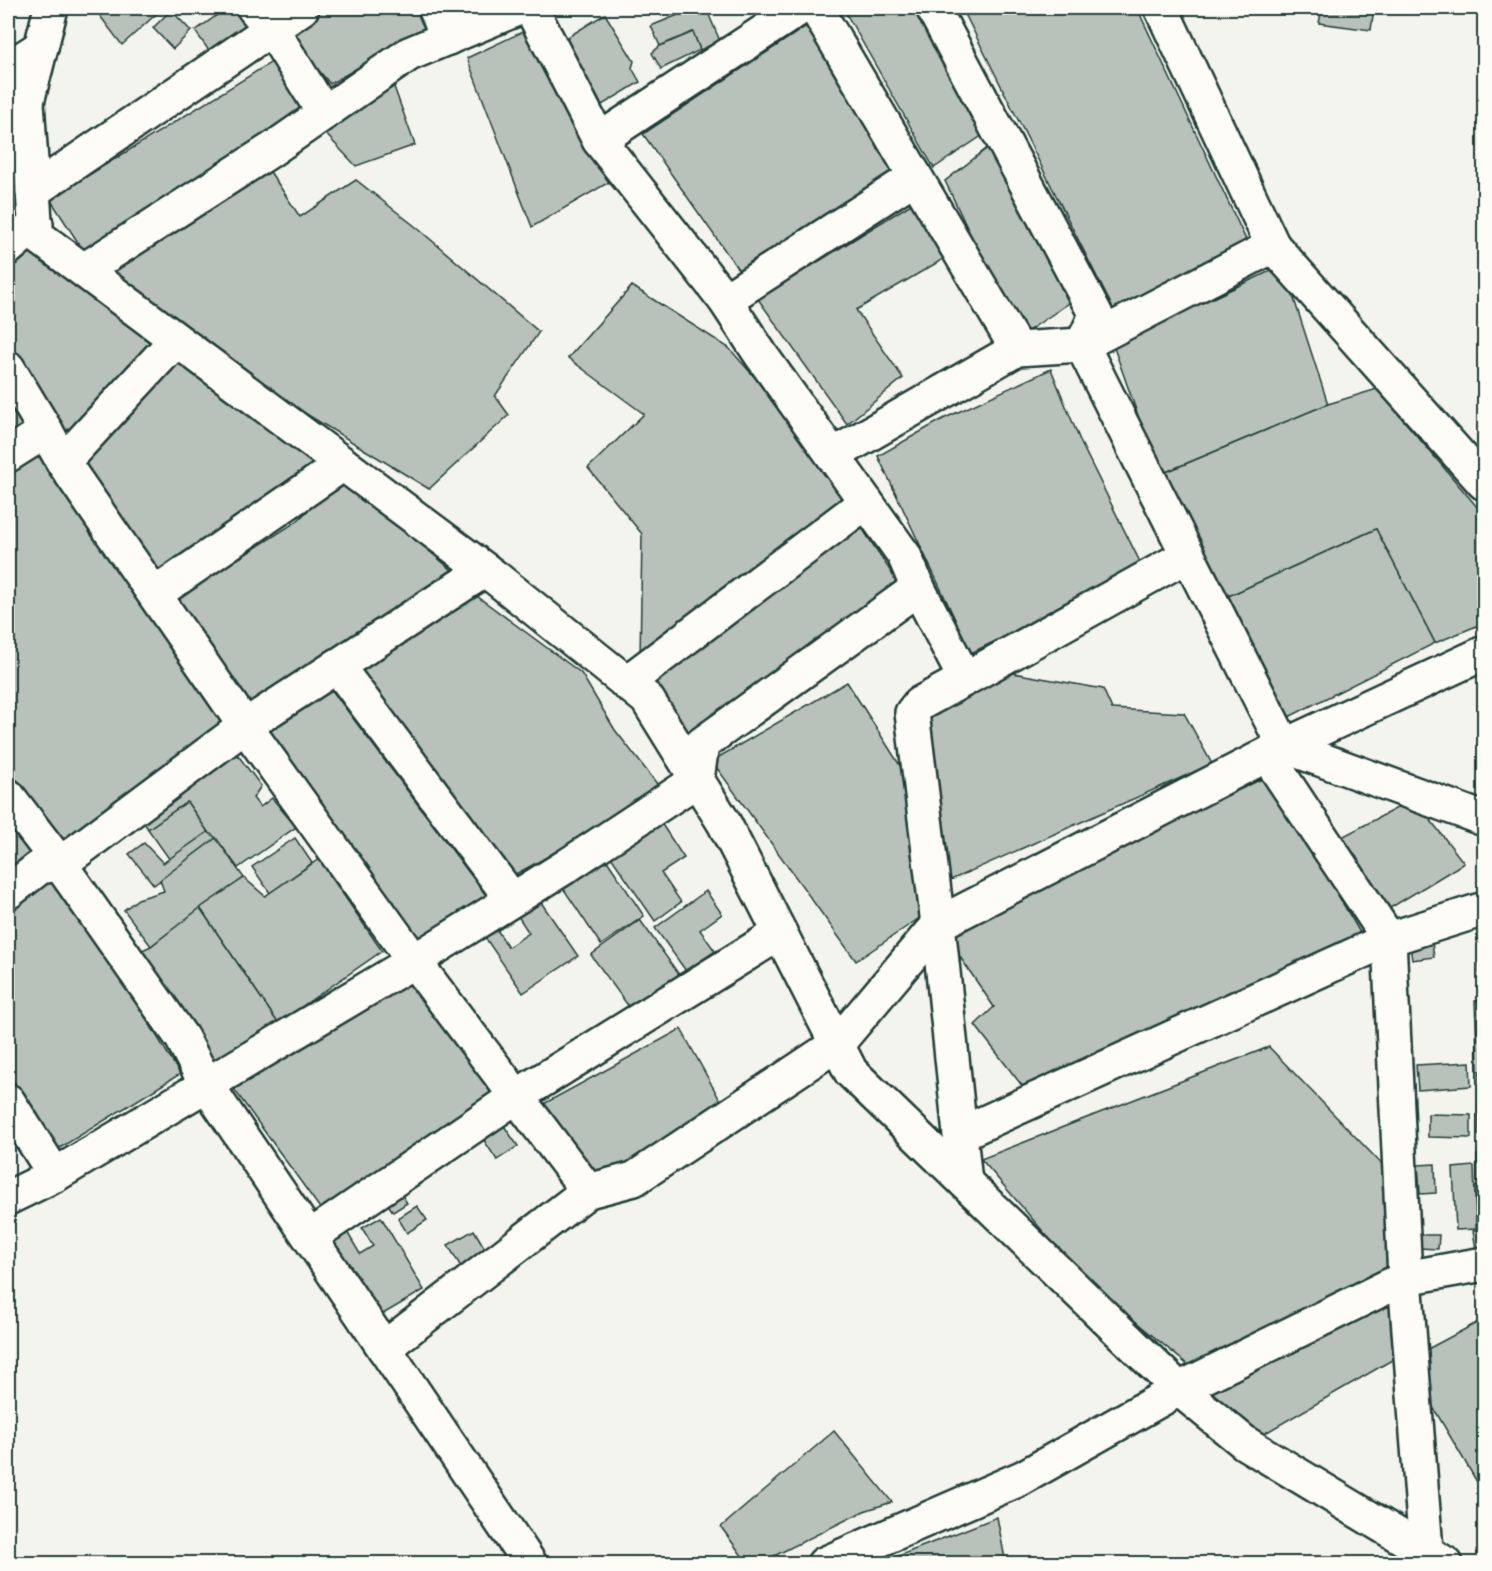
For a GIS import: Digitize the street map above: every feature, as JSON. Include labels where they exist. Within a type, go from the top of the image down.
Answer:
[{"type":"street","points":[[51,8],[27,102],[36,235],[485,570],[647,699],[724,823],[851,1072],[1179,1389],[1245,1443],[1436,1557]]},
{"type":"street","points":[[33,191],[263,18],[302,8]]},
{"type":"street","points":[[435,8],[448,38]]},
{"type":"street","points":[[84,270],[271,150],[410,54],[519,8]]},
{"type":"street","points":[[531,8],[599,140],[725,300],[904,555],[918,588],[965,679]]},
{"type":"street","points":[[599,140],[800,8]]},
{"type":"street","points":[[816,8],[1017,349]]},
{"type":"street","points":[[933,8],[1096,315],[1082,345]]},
{"type":"street","points":[[1161,8],[1273,246],[1485,483]]},
{"type":"street","points":[[263,18],[324,113]]},
{"type":"street","points":[[8,68],[41,47]]},
{"type":"street","points":[[725,300],[915,177]]},
{"type":"street","points":[[8,245],[36,224]]},
{"type":"street","points":[[833,455],[1017,349],[1082,345],[1273,246]]},
{"type":"street","points":[[63,462],[176,340]]},
{"type":"street","points":[[1082,345],[1188,555],[1276,751],[1389,939],[1405,1278],[1436,1557]]},
{"type":"street","points":[[8,368],[63,462],[244,726],[414,962],[588,1191]]},
{"type":"street","points":[[8,455],[46,431]]},
{"type":"street","points":[[155,594],[343,464]]},
{"type":"street","points":[[626,683],[866,502]]},
{"type":"street","points":[[965,1182],[938,924],[912,713],[919,704],[1188,555]]},
{"type":"street","points":[[8,892],[39,867],[60,864],[244,726],[485,570]]},
{"type":"street","points":[[8,1198],[55,1175],[206,1083],[414,962],[697,780],[702,744],[918,588]]},
{"type":"street","points":[[384,1347],[588,1191],[634,1179],[837,1044],[938,924],[1276,751],[1485,653]]},
{"type":"street","points":[[337,666],[512,899]]},
{"type":"street","points":[[1276,751],[1485,819]]},
{"type":"street","points":[[8,796],[60,864],[182,1038],[206,1083],[530,1563]]},
{"type":"street","points":[[960,1134],[1389,939],[1485,909]]},
{"type":"street","points":[[310,1237],[517,1096],[780,933]]},
{"type":"street","points":[[8,1101],[55,1175]]},
{"type":"street","points":[[824,1563],[1022,1478],[1179,1389],[1405,1278],[1485,1264]]},
{"type":"building","points":[[94,8],[163,8],[122,45]]},
{"type":"building","points":[[227,8],[236,8],[250,27],[212,55],[195,31]]},
{"type":"building","points":[[324,8],[420,8],[429,26],[330,84],[288,33]]},
{"type":"building","points":[[695,8],[706,8],[720,41],[700,50],[693,32],[660,46],[651,26]]},
{"type":"building","points":[[843,8],[925,8],[992,129],[934,168]]},
{"type":"building","points":[[962,8],[1137,8],[1247,242],[1115,313]]},
{"type":"building","points":[[1322,8],[1374,8],[1371,30],[1319,23]]},
{"type":"building","points":[[171,10],[191,31],[173,49],[153,28]]},
{"type":"building","points":[[605,14],[634,61],[632,68],[640,82],[602,105],[563,40]]},
{"type":"building","points":[[814,21],[900,175],[745,279],[643,134]]},
{"type":"building","points":[[535,26],[611,181],[532,227],[467,58]]},
{"type":"building","points":[[693,32],[700,50],[661,69],[652,53],[660,46]]},
{"type":"building","points":[[278,58],[311,112],[88,258],[50,199]]},
{"type":"building","points":[[389,73],[415,145],[356,166],[322,130]]},
{"type":"building","points":[[994,143],[1072,301],[1019,337],[945,181]]},
{"type":"building","points":[[263,161],[300,217],[356,180],[416,227],[539,332],[495,396],[509,415],[429,489],[179,336],[101,271]]},
{"type":"building","points":[[924,196],[957,251],[856,310],[903,378],[847,424],[758,299]]},
{"type":"building","points":[[21,244],[158,347],[66,445],[8,350],[8,255]]},
{"type":"building","points":[[1283,265],[1328,404],[1159,475],[1113,345]]},
{"type":"building","points":[[632,286],[729,348],[793,421],[850,507],[640,660],[642,534],[588,468],[644,414],[568,358]]},
{"type":"building","points":[[176,360],[327,471],[158,585],[74,465]]},
{"type":"building","points":[[1051,369],[1081,443],[1143,568],[971,653],[878,456],[943,419]]},
{"type":"building","points":[[8,384],[34,419],[15,433],[8,423]]},
{"type":"building","points":[[1377,389],[1484,515],[1484,623],[1435,643],[1376,529],[1222,599],[1159,475],[1328,404]]},
{"type":"building","points":[[43,454],[229,722],[73,851],[8,769],[8,475]]},
{"type":"building","points":[[342,478],[453,571],[248,710],[161,596],[241,557],[296,522]]},
{"type":"building","points":[[858,522],[901,587],[688,732],[648,680]]},
{"type":"building","points":[[1376,529],[1435,643],[1283,720],[1222,599]]},
{"type":"building","points":[[470,591],[581,673],[615,730],[665,794],[512,876],[358,670]]},
{"type":"building","points":[[1013,673],[1103,689],[1112,709],[1184,713],[1212,764],[944,883],[922,718]]},
{"type":"building","points":[[847,682],[901,767],[924,915],[856,961],[712,761]]},
{"type":"building","points":[[328,685],[491,902],[417,948],[261,733]]},
{"type":"building","points":[[231,746],[261,786],[253,798],[260,807],[272,798],[296,827],[238,868],[187,802],[148,829],[137,812]]},
{"type":"building","points":[[1268,776],[1365,941],[1030,1096],[975,1025],[994,1007],[943,932]]},
{"type":"building","points":[[1414,799],[1464,863],[1382,913],[1340,838]]},
{"type":"building","points":[[8,801],[48,851],[8,882]]},
{"type":"building","points":[[187,802],[208,832],[170,860],[148,829]]},
{"type":"building","points":[[661,823],[684,858],[661,873],[681,902],[655,921],[611,857]]},
{"type":"building","points":[[208,832],[216,838],[154,885],[129,854],[144,843],[163,863]]},
{"type":"building","points":[[216,838],[244,878],[151,946],[124,910],[138,899],[164,891],[160,880]]},
{"type":"building","points":[[295,838],[312,863],[270,893],[252,867]]},
{"type":"building","points":[[604,856],[644,916],[601,945],[561,885]]},
{"type":"building","points":[[319,859],[382,951],[278,1023],[200,908],[244,878],[265,896]]},
{"type":"building","points":[[58,874],[180,1074],[58,1149],[8,1073],[8,911]]},
{"type":"building","points":[[706,891],[722,914],[700,930],[715,951],[686,971],[655,928]]},
{"type":"building","points":[[538,898],[578,956],[523,993],[484,936],[496,928],[508,947],[529,933],[516,913]]},
{"type":"building","points":[[200,908],[278,1023],[213,1067],[140,951],[151,946]]},
{"type":"building","points":[[640,920],[680,976],[632,1011],[591,955]]},
{"type":"building","points":[[1484,932],[1484,959],[1479,959],[1479,933]]},
{"type":"building","points":[[1431,935],[1434,957],[1412,960],[1409,938]]},
{"type":"building","points":[[1479,959],[1484,959],[1484,988],[1480,988]]},
{"type":"building","points":[[412,979],[508,1094],[322,1211],[231,1085]]},
{"type":"building","points":[[1484,1000],[1484,1071],[1478,1071],[1475,1001]]},
{"type":"building","points":[[681,1029],[726,1111],[595,1185],[538,1107]]},
{"type":"building","points":[[1269,1047],[1399,1182],[1394,1266],[1194,1370],[1082,1277],[981,1159]]},
{"type":"building","points":[[1470,1062],[1471,1086],[1418,1090],[1416,1065]]},
{"type":"building","points":[[1479,1073],[1484,1073],[1484,1135],[1478,1135]]},
{"type":"building","points":[[1428,1114],[1471,1115],[1471,1138],[1428,1137]]},
{"type":"building","points":[[504,1126],[518,1146],[497,1160],[483,1139]]},
{"type":"building","points":[[1484,1154],[1484,1182],[1477,1182],[1477,1155]]},
{"type":"building","points":[[1435,1164],[1436,1193],[1420,1194],[1418,1165]]},
{"type":"building","points":[[1474,1166],[1476,1229],[1456,1230],[1453,1168]]},
{"type":"building","points":[[1484,1186],[1484,1216],[1476,1216],[1475,1187]]},
{"type":"building","points":[[400,1192],[407,1203],[393,1212],[386,1201]]},
{"type":"building","points":[[417,1206],[427,1220],[407,1233],[398,1218]]},
{"type":"building","points":[[381,1217],[424,1290],[378,1317],[328,1233],[343,1225],[360,1254],[373,1246],[362,1228]]},
{"type":"building","points":[[1484,1229],[1484,1248],[1476,1249],[1473,1231]]},
{"type":"building","points":[[474,1230],[487,1252],[461,1267],[448,1245]]},
{"type":"building","points":[[1418,1235],[1439,1235],[1438,1249],[1418,1248]]},
{"type":"building","points":[[1404,1295],[1392,1360],[1255,1439],[1200,1388]]},
{"type":"building","points":[[1484,1319],[1484,1494],[1427,1397],[1424,1351]]},
{"type":"building","points":[[834,1431],[892,1502],[864,1511],[758,1564],[748,1564],[721,1527]]},
{"type":"building","points":[[997,1517],[1006,1564],[878,1564]]}]
